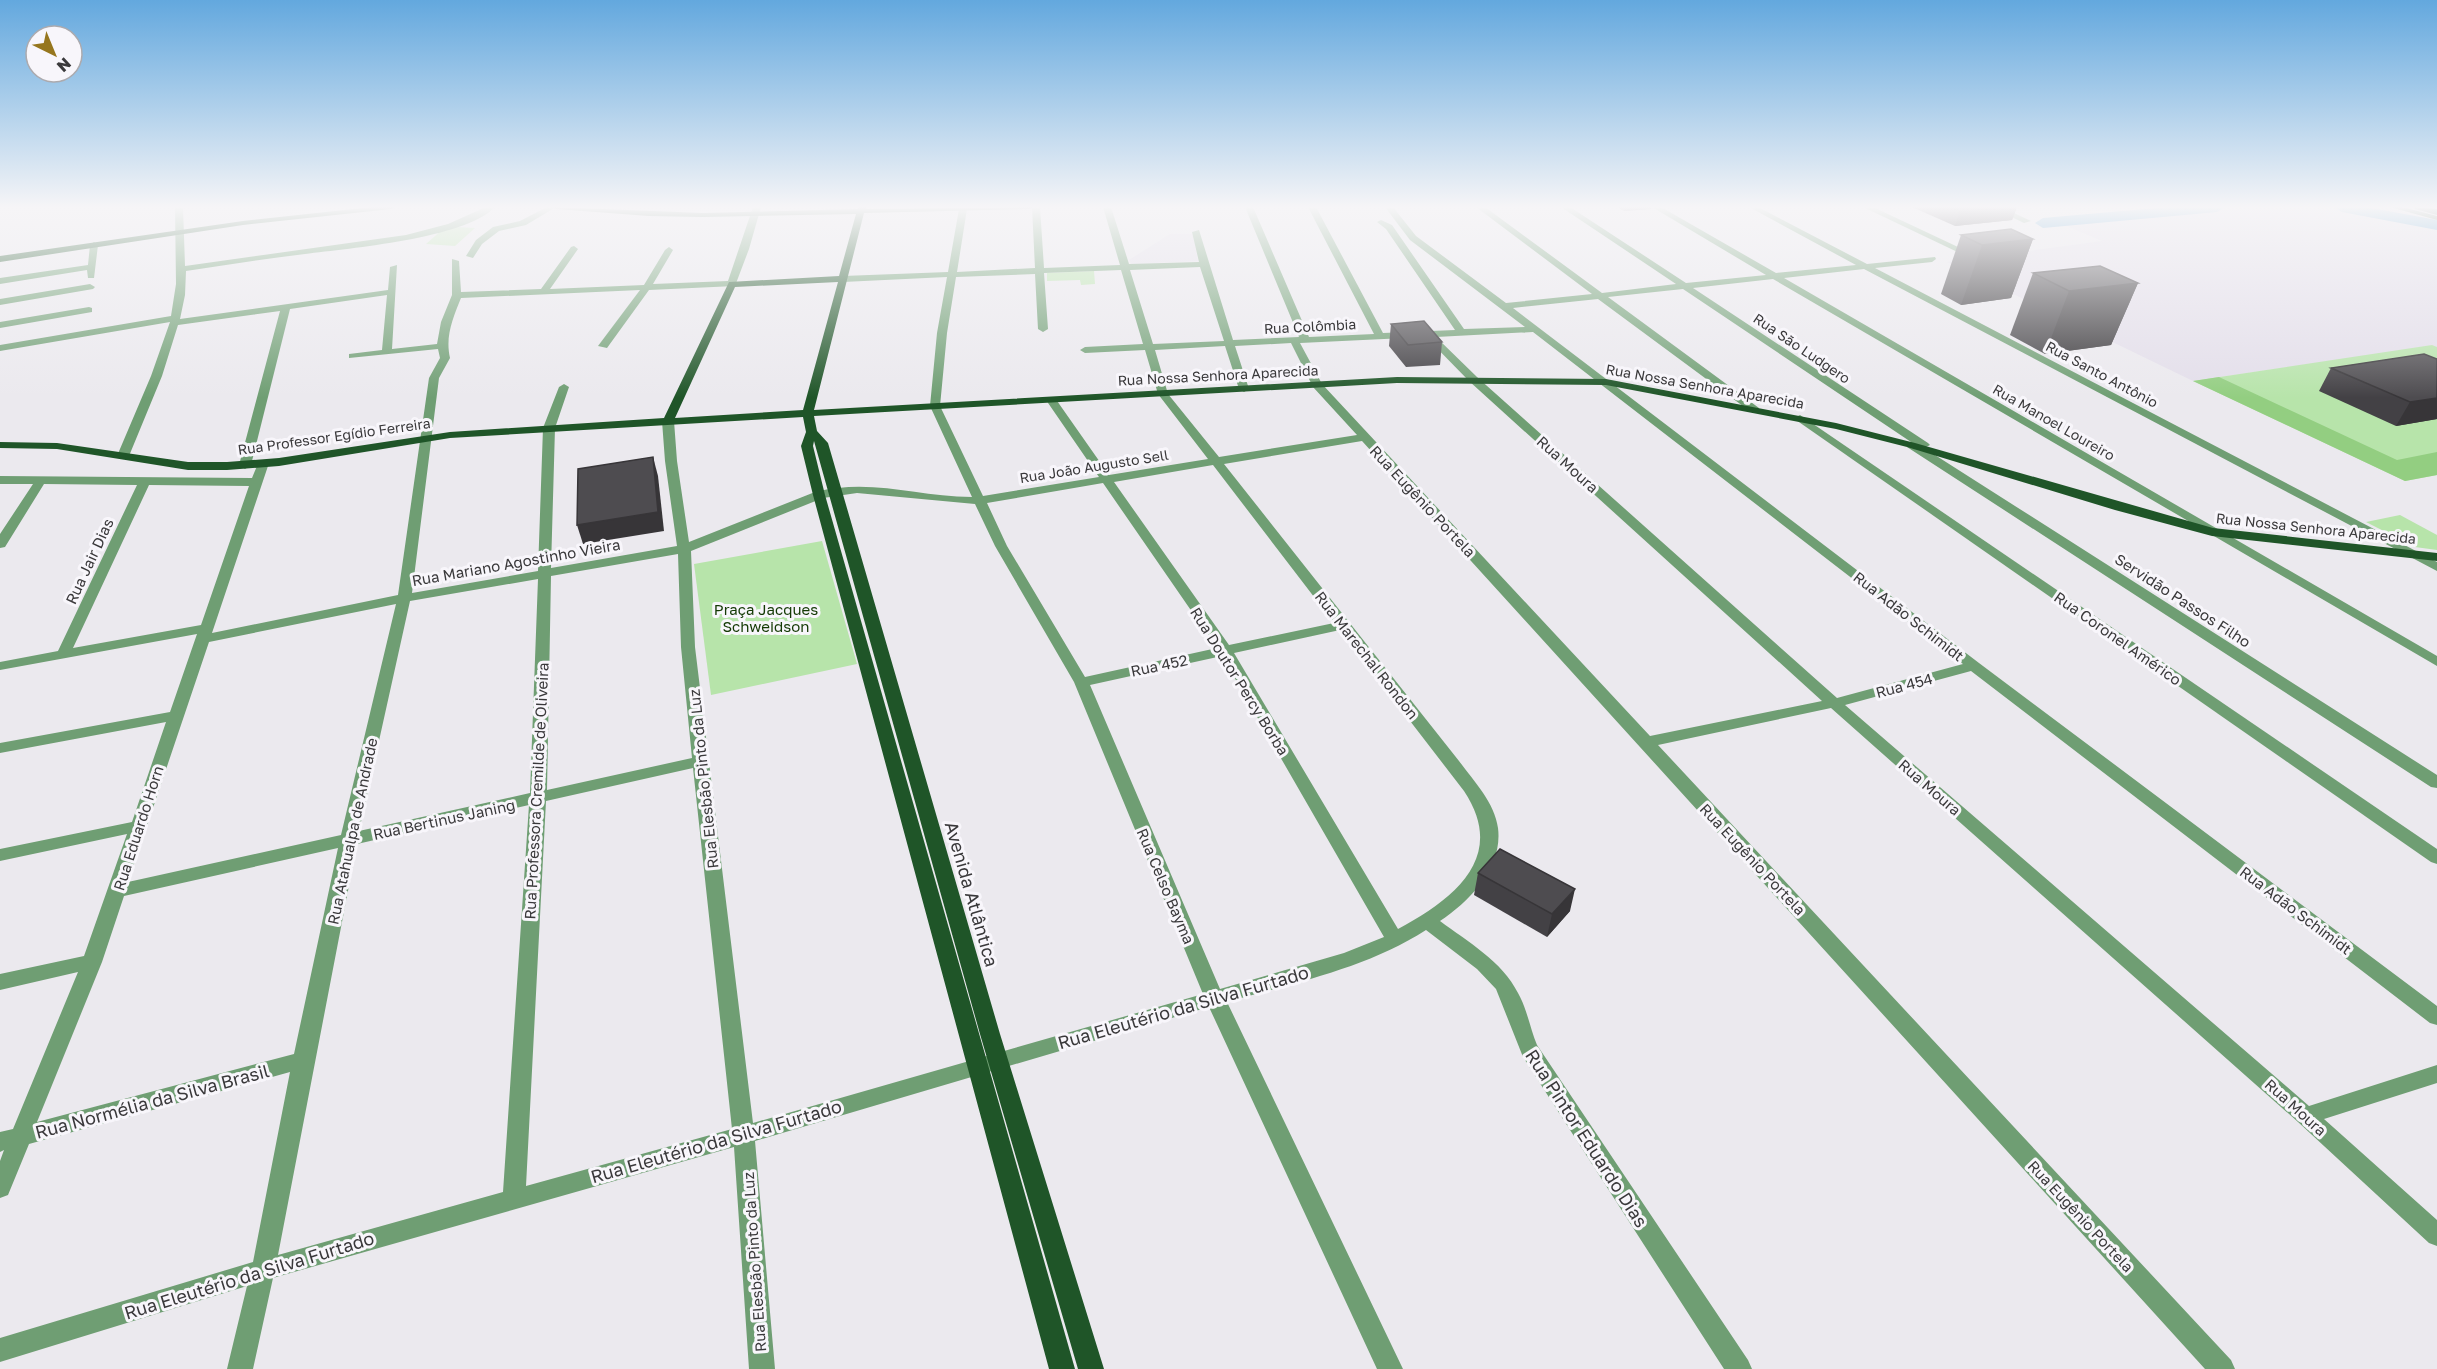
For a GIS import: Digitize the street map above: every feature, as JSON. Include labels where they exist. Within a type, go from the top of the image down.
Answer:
[{"type":"main road","points":[[808,413],[845,271]]},
{"type":"main road","points":[[732,284],[843,279]]},
{"type":"main road","name":"Rua Elesbão Pinto da Luz","points":[[668,421],[732,284]]},
{"type":"main road","name":"Rua Nossa Senhora Aparecida","points":[[808,413],[1397,380],[1606,382],[1800,418],[1911,445],[2212,532],[2437,557]]},
{"type":"main road","name":"Rua Professor Egídio Ferreira","points":[[0,445],[40,445],[188,466],[245,465],[427,438],[549,428],[808,413]]},
{"type":"main road","name":"Avenida Atlântica","points":[[808,413],[827,493],[887,707],[957,920],[987,1064],[1062,1369]]},
{"type":"main road","name":"Avenida Atlântica","points":[[887,707],[938,926],[1091,1369]]},
{"type":"main road","points":[[938,926],[957,920]]},
{"type":"main road","points":[[1054,1341],[1080,1332]]},
{"type":"street","points":[[0,281],[66,271]]},
{"type":"street","points":[[87,333],[92,271]]},
{"type":"street","points":[[123,456],[176,321],[181,292],[180,271]]},
{"type":"street","points":[[387,352],[393,271]]},
{"type":"street","points":[[455,271],[456,295],[732,284]]},
{"type":"street","points":[[543,292],[558,271]]},
{"type":"street","points":[[603,346],[657,271]]},
{"type":"street","name":"Rua Elesbão Pinto da Luz","points":[[732,284],[737,271]]},
{"type":"street","points":[[935,406],[942,333],[952,271]]},
{"type":"street","points":[[843,279],[1040,271],[1043,329]]},
{"type":"street","points":[[1126,271],[1163,394]]},
{"type":"street","points":[[1205,271],[1244,389]]},
{"type":"street","name":"Rua Eugênio Portela","points":[[1273,271],[1317,385],[2222,1369]]},
{"type":"street","points":[[1346,271],[1380,336]]},
{"type":"street","points":[[1419,271],[1462,333]]},
{"type":"street","name":"Rua Adão Schimidt","points":[[1457,271],[2437,1017]]},
{"type":"street","points":[[1567,271],[1755,410]]},
{"type":"street","name":"Rua São Ludgero","points":[[1662,271],[1934,452]]},
{"type":"street","name":"Rua Manoel Loureiro","points":[[1766,271],[2437,662]]},
{"type":"street","points":[[1505,306],[1831,271]]},
{"type":"street","name":"Rua Santo Antônio","points":[[1873,271],[2437,567]]},
{"type":"street","points":[[0,302],[90,287]]},
{"type":"street","points":[[0,348],[87,333],[391,292]]},
{"type":"street","name":"Rua Atahualpa de Andrade","points":[[240,1369],[263,1270],[303,1060],[349,839],[404,598],[434,378],[445,358],[442,346],[446,322],[456,295]]},
{"type":"street","points":[[245,465],[286,307]]},
{"type":"street","points":[[0,325],[89,310]]},
{"type":"street","name":"Rua Colômbia","points":[[1085,350],[1536,329]]},
{"type":"street","name":"Rua Moura","points":[[1428,334],[1473,379],[1834,703],[2306,1116],[2437,1235]]},
{"type":"street","points":[[353,356],[442,346]]},
{"type":"street","name":"Rua Professora Cremilde de Oliveira","points":[[514,1198],[538,798],[549,428],[564,387]]},
{"type":"street","name":"Rua Marechal Rondon","points":[[1163,394],[1453,765],[1486,818],[1490,839],[1484,863],[1461,893],[1427,921]]},
{"type":"street","name":"Rua Doutor Percy Borba","points":[[1051,400],[1226,651],[1395,940]]},
{"type":"street","name":"Rua Celso Bayma","points":[[935,406],[1001,546],[1081,682],[1215,998],[1390,1369]]},
{"type":"street","name":"Rua Coronel Américo","points":[[1800,418],[2437,858]]},
{"type":"street","name":"Rua Elesbão Pinto da Luz","points":[[668,421],[671,461],[684,549],[688,647],[700,761],[744,1135],[762,1369]]},
{"type":"street","name":"Rua João Augusto Sell","points":[[827,493],[892,491],[957,500],[980,500],[1365,437]]},
{"type":"street","name":"Servidão Passos Filho","points":[[1911,445],[2437,783]]},
{"type":"street","name":"Rua Eduardo Horn","points":[[0,1188],[92,962],[118,891],[263,464]]},
{"type":"street","points":[[0,480],[256,482]]},
{"type":"street","points":[[0,544],[41,480]]},
{"type":"street","name":"Rua Jair Dias","points":[[63,655],[144,482]]},
{"type":"street","name":"Rua Mariano Agostinho Vieira","points":[[0,666],[204,633],[684,549],[827,493]]},
{"type":"street","name":"Rua 452","points":[[1081,682],[1343,625]]},
{"type":"street","name":"Rua 454","points":[[1646,742],[1834,703],[1974,666]]},
{"type":"street","points":[[0,748],[176,716]]},
{"type":"street","name":"Rua Bertinus Janing","points":[[118,891],[700,761]]},
{"type":"street","points":[[0,855],[139,826]]},
{"type":"street","name":"Rua Eleutério da Silva Furtado","points":[[0,1350],[263,1270],[744,1135],[1349,958],[1395,940],[1427,921]]},
{"type":"street","name":"Rua Pintor Eduardo Dias","points":[[1427,921],[1492,972],[1506,988],[1523,1039],[1530,1051],[1739,1369]]},
{"type":"street","points":[[0,982],[92,962]]},
{"type":"street","name":"Rua Normélia da Silva Brasil","points":[[0,1142],[303,1060]]},
{"type":"street","points":[[2306,1116],[2437,1074]]},
{"type":"shaded area","points":[[1965,271],[2437,271],[2437,347],[2193,381]]},
{"type":"green space","points":[[1094,271],[1095,284],[1081,285],[1080,280],[1047,281],[1047,273]]},
{"type":"green space","points":[[2432,345],[2437,347],[2437,475],[2405,481],[2193,381]]},
{"type":"green space","points":[[2219,377],[2397,460],[2437,452],[2437,475],[2405,481],[2193,381]]},
{"type":"green space","points":[[2400,515],[2437,535],[2437,550],[2415,547],[2366,522]]},
{"type":"green space","name":"Praça Jacques Schweidson","points":[[822,541],[857,664],[711,695],[694,564]]},
{"type":"building","points":[[2111,271],[2138,283],[2069,291],[2033,273]]},
{"type":"building","points":[[1424,321],[1442,342],[1408,345],[1391,324]]},
{"type":"building","points":[[2424,354],[2437,359],[2437,398],[2410,402],[2331,368]]},
{"type":"building","points":[[653,457],[658,512],[577,525],[578,469]]},
{"type":"building","points":[[1500,849],[1575,889],[1552,914],[1478,873]]}]
